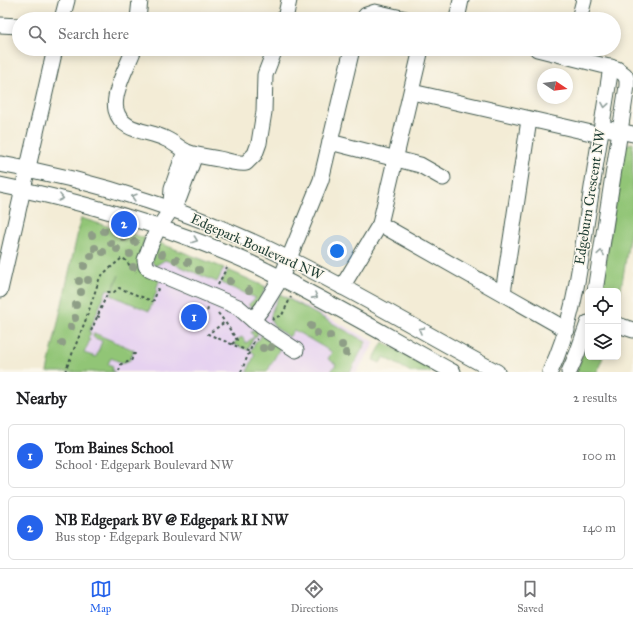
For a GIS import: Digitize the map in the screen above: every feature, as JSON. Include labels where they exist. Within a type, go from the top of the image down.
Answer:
[{"type":"street","points":[[64,12],[67,0]]},
{"type":"street","points":[[139,12],[140,0]]},
{"type":"street","points":[[286,12],[289,0]]},
{"type":"street","points":[[458,12],[461,0]]},
{"type":"street","points":[[581,12],[584,0]]},
{"type":"street","points":[[0,25],[12,26]]},
{"type":"street","points":[[0,290],[53,56]]},
{"type":"street","points":[[131,56],[119,86],[115,103],[119,118],[125,124],[134,129],[166,138],[190,153],[238,164],[246,163],[255,154],[259,144],[264,112],[265,75],[272,56]]},
{"type":"street","points":[[253,320],[278,283],[321,180],[350,56]]},
{"type":"street","points":[[342,287],[380,224],[420,56]]},
{"type":"street","points":[[580,56],[622,71]]},
{"type":"street","name":"Edgeburn Crescent NW","points":[[550,372],[558,356],[572,312],[600,131],[622,71]]},
{"type":"street","name":"Edgeburn Crescent NW","points":[[596,288],[626,133],[627,80],[622,71]]},
{"type":"street","points":[[412,92],[529,120],[600,131],[626,133]]},
{"type":"street","points":[[503,293],[529,120]]},
{"type":"street","points":[[330,142],[420,165],[443,178]]},
{"type":"street","points":[[190,153],[172,188],[171,209],[159,227],[145,260],[146,266],[150,270],[238,307],[253,320],[296,350]]},
{"type":"street","name":"Edgepark Boulevard NW","points":[[0,164],[28,169],[118,192],[171,209],[241,237],[289,258],[496,372]]},
{"type":"street","name":"Edgepark Boulevard NW","points":[[0,185],[82,203],[159,227],[224,252],[266,270],[278,283],[305,290],[449,370]]},
{"type":"street","points":[[380,224],[567,330]]},
{"type":"street","points":[[572,312],[585,315]]},
{"type":"street","points":[[569,372],[588,324]]},
{"type":"street","points":[[621,326],[633,330]]},
{"type":"street","points":[[449,370],[455,349]]},
{"type":"path","points":[[65,372],[101,277],[122,258],[128,262],[130,268],[139,275]]},
{"type":"path","points":[[221,264],[234,269]]},
{"type":"path","points":[[278,283],[292,296]]},
{"type":"path","points":[[91,331],[108,292],[114,292],[119,288],[152,301],[157,291]]},
{"type":"path","points":[[97,316],[102,318]]},
{"type":"path","points":[[232,344],[237,340],[225,322],[208,334],[250,352]]},
{"type":"path","points":[[119,371],[120,365],[131,361],[134,354],[136,354]]},
{"type":"shaded area","points":[[81,218],[145,238],[203,259],[266,286],[375,342],[357,372],[47,372]]},
{"type":"green space","points":[[633,143],[633,215],[621,289],[621,288],[601,288],[624,145]]},
{"type":"green space","points":[[81,218],[145,238],[140,255],[160,278],[157,291],[149,311],[111,295],[119,275],[112,290],[107,289],[89,332],[91,333],[88,338],[90,340],[84,353],[96,357],[102,341],[93,337],[94,333],[134,350],[130,360],[122,363],[111,358],[108,364],[113,366],[112,371],[115,372],[47,372]]},
{"type":"green space","points":[[157,242],[224,268],[217,282],[165,260],[155,266],[152,262]]},
{"type":"green space","points":[[228,270],[266,287],[256,307],[253,308],[248,305],[256,298],[221,283]]},
{"type":"green space","points":[[280,294],[366,342],[350,372],[331,372],[336,364],[328,359],[332,352],[294,330],[289,337],[281,332],[272,323],[271,314]]},
{"type":"green space","points":[[258,329],[257,336],[253,339],[248,350],[233,344],[242,337],[246,343],[254,337],[251,332]]},
{"type":"green space","points":[[261,335],[281,346],[267,372],[247,372],[255,354],[251,351],[255,342],[260,339]]},
{"type":"green space","points":[[383,342],[430,369],[431,372],[411,372],[384,357],[380,363],[373,360]]},
{"type":"green space","points":[[585,350],[585,360],[602,360],[597,372],[576,372]]},
{"type":"place","name":"NB Edgepark BV @ Edgepark RI NW","points":[[124,224]]},
{"type":"place","name":"Tom Baines School","points":[[194,317]]}]
